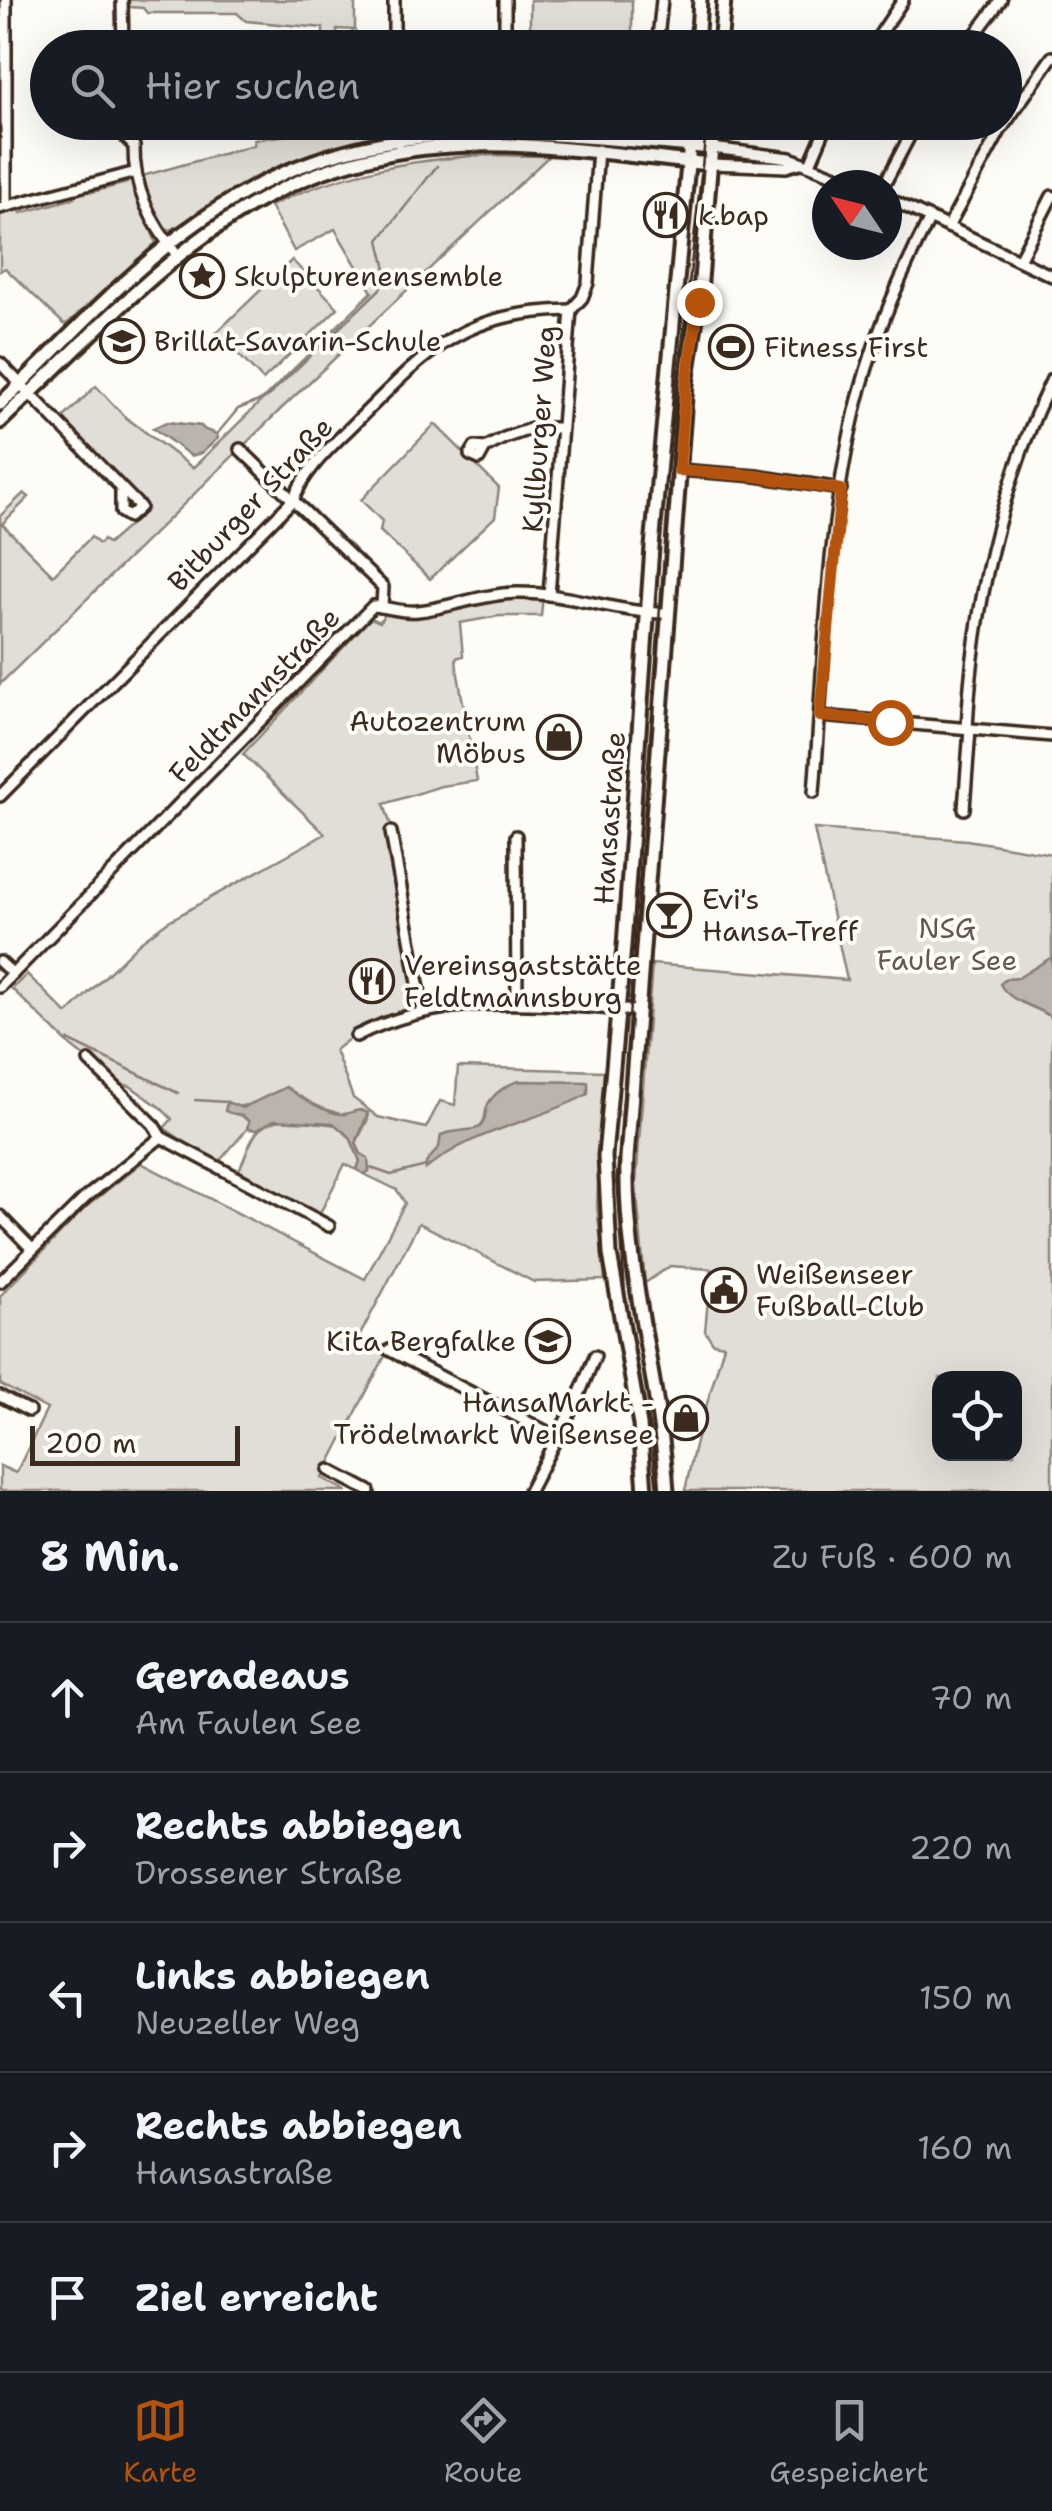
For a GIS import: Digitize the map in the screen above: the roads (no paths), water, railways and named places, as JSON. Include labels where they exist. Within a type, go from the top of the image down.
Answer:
[{"type":"main road","points":[[698,30],[700,0]]},
{"type":"main road","points":[[722,30],[724,0]]},
{"type":"main road","points":[[0,422],[25,389],[172,250],[286,185],[399,145],[428,140]]},
{"type":"main road","points":[[551,140],[711,164]]},
{"type":"main road","name":"Hansastraße","points":[[645,1491],[640,1425],[613,1282],[605,1202],[606,1156],[648,614],[690,140]]},
{"type":"main road","name":"Hansastraße","points":[[667,1491],[661,1427],[628,1228],[627,1158],[686,384],[700,292],[713,140]]},
{"type":"main road","points":[[599,145],[712,148]]},
{"type":"main road","points":[[0,404],[25,389]]},
{"type":"street","points":[[6,0],[3,207],[136,172]]},
{"type":"street","points":[[122,0],[123,30]]},
{"type":"street","points":[[394,0],[394,30]]},
{"type":"street","points":[[505,0],[505,30]]},
{"type":"street","points":[[659,30],[662,0]]},
{"type":"street","points":[[883,30],[903,0]]},
{"type":"street","points":[[978,30],[1000,0]]},
{"type":"street","points":[[1022,100],[1052,57]]},
{"type":"street","points":[[127,140],[134,146],[136,172],[147,212],[172,250]]},
{"type":"street","points":[[398,140],[399,145]]},
{"type":"street","points":[[711,164],[786,167],[805,163],[818,140]]},
{"type":"street","points":[[892,170],[908,140]]},
{"type":"street","points":[[948,227],[995,140]]},
{"type":"street","name":"Kyllburger Weg","points":[[548,595],[571,310],[588,283],[599,145]]},
{"type":"street","points":[[712,148],[790,158],[822,170]]},
{"type":"street","points":[[1019,260],[1052,196]]},
{"type":"street","points":[[902,205],[1052,276]]},
{"type":"street","points":[[814,792],[841,490],[854,416],[872,351],[930,218]]},
{"type":"street","name":"Bitburger Straße","points":[[0,796],[293,500],[306,473],[434,348],[491,319],[536,310],[571,310]]},
{"type":"street","points":[[0,363],[121,488]]},
{"type":"street","points":[[964,808],[981,602],[1028,436],[1052,379]]},
{"type":"street","points":[[485,448],[519,431],[562,428]]},
{"type":"street","points":[[240,449],[383,587],[382,607]]},
{"type":"street","points":[[679,470],[756,476],[841,490]]},
{"type":"street","name":"Feldtmannstraße","points":[[0,987],[373,606],[420,611],[482,596],[518,593],[648,614],[669,613]]},
{"type":"street","points":[[820,716],[1052,736]]},
{"type":"street","points":[[391,832],[423,1011]]},
{"type":"street","points":[[516,836],[517,1002]]},
{"type":"street","points":[[0,962],[13,974]]},
{"type":"street","points":[[356,1036],[423,1011],[517,1002],[638,1010]]},
{"type":"street","points":[[89,1061],[153,1124],[161,1137],[330,1226]]},
{"type":"street","points":[[0,1282],[85,1198],[161,1137]]},
{"type":"street","points":[[0,1216],[32,1248]]},
{"type":"street","points":[[389,1350],[558,1436]]},
{"type":"street","points":[[529,1491],[595,1356]]},
{"type":"street","points":[[0,1396],[29,1411]]},
{"type":"street","points":[[329,1470],[369,1491]]},
{"type":"waterway","points":[[217,434],[238,409],[266,398],[380,289],[386,269],[379,240],[437,166]]},
{"type":"waterway","points":[[68,1040],[178,1093]]},
{"type":"waterway","points":[[195,1100],[227,1102]]},
{"type":"waterway","points":[[371,1168],[391,1175],[426,1166]]},
{"type":"tram line","points":[[714,30],[716,0]]},
{"type":"tram line","points":[[657,1491],[625,1293],[617,1177],[675,409],[705,140]]},
{"type":"place","name":"k.bap","points":[[666,215]]},
{"type":"place","name":"Skulpturenensemble","points":[[202,276]]},
{"type":"place","name":"Brillat-Savarin-Schule","points":[[122,341]]},
{"type":"place","name":"Fitness First","points":[[731,347]]},
{"type":"place","name":"Autozentrum Möbus","points":[[559,737]]},
{"type":"place","name":"Evi's Hansa-Treff","points":[[669,915]]},
{"type":"place","name":"Vereinsgaststätte Feldtmannsburg","points":[[372,981]]},
{"type":"place","name":"Weißenseer Fußball-Club","points":[[724,1290]]},
{"type":"place","name":"Kita Bergfalke","points":[[548,1341]]},
{"type":"place","name":"HansaMarkt - Trödelmarkt Weißensee","points":[[686,1418]]},
{"type":"park label","name":"NSG Fauler See","points":[[947,944]]}]
